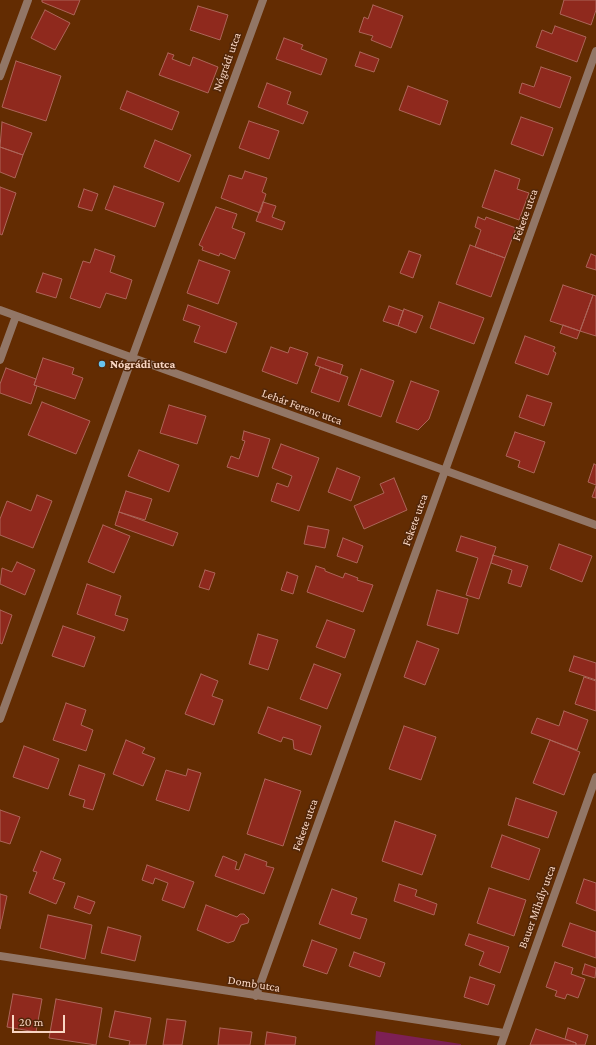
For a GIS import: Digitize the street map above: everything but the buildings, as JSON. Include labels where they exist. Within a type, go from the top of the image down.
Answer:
[{"type":"street","points":[[0,76],[28,0]]},
{"type":"street","name":"Nógrádi utca","points":[[0,719],[263,0]]},
{"type":"street","name":"Fekete utca","points":[[256,996],[593,67],[596,51]]},
{"type":"street","name":"Lehár Ferenc utca","points":[[0,310],[132,359],[596,525]]},
{"type":"street","points":[[0,360],[16,316]]},
{"type":"street","name":"Bauer Mihály utca","points":[[501,1045],[596,777]]},
{"type":"street","name":"Domb utca","points":[[0,956],[504,1033]]},
{"type":"shaded area","points":[[376,1031],[461,1044],[461,1045],[375,1045]]},
{"type":"place","name":"Nógrádi utca","points":[[102,364]]}]
